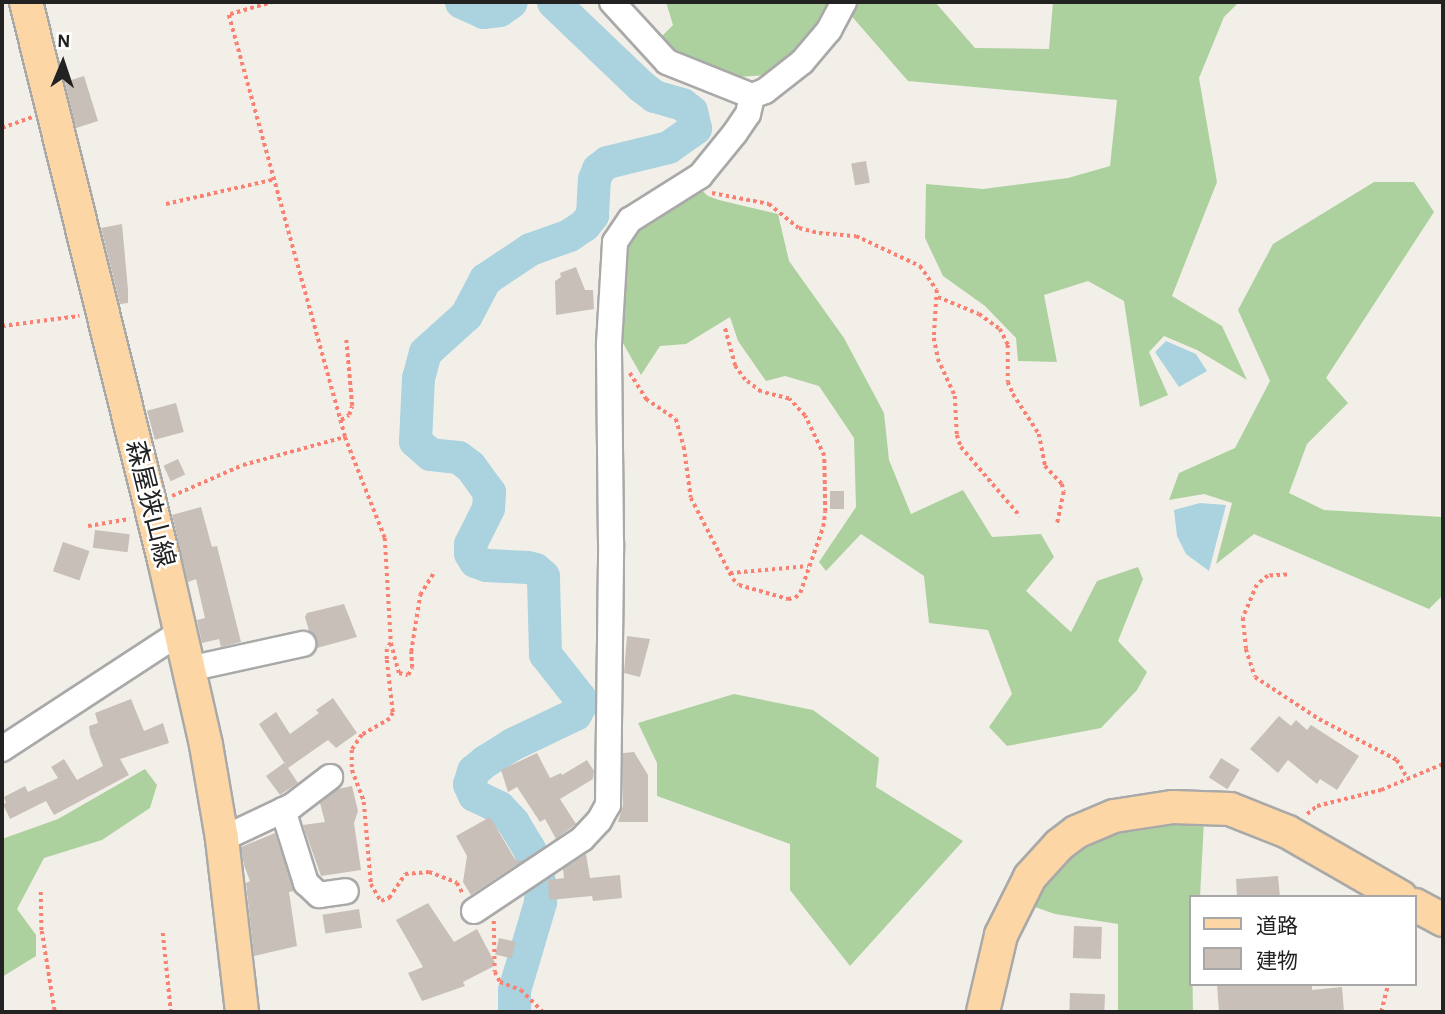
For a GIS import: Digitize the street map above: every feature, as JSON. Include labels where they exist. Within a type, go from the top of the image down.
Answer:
[{"type":"main road","name":"森屋狭山線","points":[[26,2],[189,669],[222,839],[242,1012]]},
{"type":"main road","points":[[984,1012],[1001,935],[1030,877],[1059,845],[1091,824],[1132,812],[1201,806],[1249,814],[1397,895]]},
{"type":"main road","points":[[1417,906],[1443,920]]},
{"type":"street","points":[[612,2],[667,62],[752,96],[765,91],[802,62],[829,30],[844,2]]},
{"type":"street","points":[[480,907],[535,873],[582,839],[599,821],[608,805],[611,543],[608,344],[615,242],[621,229],[630,220],[698,177],[736,133],[748,114],[752,96]]},
{"type":"street","points":[[2,749],[181,632]]},
{"type":"street","points":[[189,669],[303,644]]},
{"type":"street","points":[[222,839],[284,810],[330,778]]},
{"type":"street","points":[[284,810],[306,883],[318,895],[346,891]]},
{"type":"path","points":[[274,2],[229,15],[272,180],[345,437],[385,538],[391,643],[399,673],[408,675],[412,668],[411,652],[420,594],[435,571]]},
{"type":"path","points":[[698,177],[707,190],[716,195],[779,209],[799,228],[873,241],[920,265],[938,296],[979,314],[1000,329],[1008,345],[1008,382],[1039,434],[1045,466],[1062,484],[1065,492],[1057,526]]},
{"type":"path","points":[[166,204],[272,180]]},
{"type":"path","points":[[938,296],[934,305],[934,338],[938,359],[955,396],[957,435],[961,447],[1020,516]]},
{"type":"path","points":[[2,326],[73,319],[86,313]]},
{"type":"path","points":[[608,344],[621,356],[646,400],[676,419],[684,447],[691,498],[730,573],[740,586],[788,599],[800,593],[825,512],[824,456],[805,416],[789,399],[761,392],[745,380],[735,366],[724,327]]},
{"type":"path","points":[[341,420],[349,415],[352,406],[346,340]]},
{"type":"path","points":[[88,526],[107,520],[139,518],[165,499],[243,465],[345,437]]},
{"type":"path","points":[[730,573],[809,566]]},
{"type":"path","points":[[1287,575],[1268,576],[1257,584],[1243,618],[1246,649],[1255,677],[1319,719],[1397,760],[1408,779]]},
{"type":"path","points":[[391,643],[387,660],[393,713],[390,719],[362,735],[352,750],[352,770],[365,802],[371,884],[381,901],[389,898],[405,874],[429,872],[457,883],[496,924],[495,972],[500,982],[521,990],[543,1012]]},
{"type":"path","points":[[1301,840],[1297,828],[1302,818],[1317,806],[1408,779],[1443,764]]},
{"type":"path","points":[[41,892],[42,931],[55,1012]]},
{"type":"path","points":[[163,933],[171,1012]]},
{"type":"path","points":[[1381,1012],[1388,986]]},
{"type":"green space","points":[[666,2],[828,2],[810,34],[768,75],[722,78],[680,61],[661,37],[673,25]]},
{"type":"green space","points":[[854,2],[935,2],[975,48],[1049,49],[1053,2],[1239,2],[1224,17],[1199,78],[1217,182],[1172,296],[1222,326],[1247,380],[1197,350],[1164,336],[1149,352],[1168,395],[1140,407],[1124,301],[1088,281],[1044,295],[1057,362],[1018,361],[1016,338],[985,306],[943,276],[925,238],[926,184],[983,189],[1068,178],[1110,166],[1117,100],[908,81],[848,12]]},
{"type":"green space","points":[[1374,182],[1414,182],[1434,212],[1326,378],[1348,403],[1307,444],[1289,493],[1324,510],[1443,517],[1443,595],[1429,609],[1254,534],[1216,564],[1232,503],[1204,494],[1169,500],[1179,473],[1235,448],[1270,381],[1238,310],[1273,244]]},
{"type":"green space","points":[[695,184],[708,196],[719,200],[778,214],[789,261],[844,338],[884,413],[889,460],[911,514],[963,490],[992,537],[1041,534],[1054,557],[1026,591],[1071,632],[1097,581],[1138,567],[1143,579],[1118,641],[1147,672],[1137,690],[1101,728],[1007,746],[989,727],[1012,694],[988,630],[929,623],[924,576],[861,534],[826,571],[819,562],[856,507],[854,438],[819,386],[785,376],[766,381],[738,341],[730,317],[686,344],[660,346],[641,375],[619,336],[622,241]]},
{"type":"green space","points":[[734,694],[813,710],[879,758],[876,787],[963,841],[850,966],[790,890],[790,844],[657,796],[657,763],[638,723]]},
{"type":"green space","points":[[145,769],[157,785],[150,808],[102,840],[44,858],[17,909],[36,935],[36,956],[2,977],[2,839],[58,819]]},
{"type":"green space","points":[[1168,818],[1204,821],[1200,895],[1190,895],[1190,986],[1193,986],[1193,1012],[1118,1012],[1118,924],[1055,914],[1029,905],[1053,871],[1105,831]]},
{"type":"water","points":[[1166,341],[1196,354],[1207,371],[1179,387],[1155,352]]},
{"type":"water","points":[[1200,503],[1226,505],[1209,571],[1186,554],[1177,536],[1174,510]]},
{"type":"building","points":[[84,76],[98,121],[76,128],[65,82]]},
{"type":"building","points":[[866,161],[870,183],[855,185],[851,164]]},
{"type":"building","points":[[122,224],[128,303],[120,304],[101,228]]},
{"type":"building","points":[[576,267],[585,290],[593,290],[594,309],[556,315],[555,281],[561,277],[560,273]]},
{"type":"building","points":[[176,403],[184,432],[155,440],[147,411]]},
{"type":"building","points":[[178,459],[185,474],[171,481],[163,466]]},
{"type":"building","points":[[830,491],[844,491],[844,509],[830,509]]},
{"type":"building","points":[[201,507],[212,547],[217,546],[241,642],[221,647],[219,639],[202,643],[197,620],[205,618],[196,579],[188,582],[172,515]]},
{"type":"building","points":[[95,530],[130,534],[128,552],[93,548]]},
{"type":"building","points":[[63,542],[89,551],[79,580],[53,571]]},
{"type":"building","points":[[344,604],[357,637],[317,648],[317,640],[309,631],[305,617],[307,613]]},
{"type":"building","points":[[627,636],[650,639],[640,677],[624,673]]},
{"type":"building","points":[[333,698],[357,733],[336,748],[328,740],[288,768],[298,783],[280,795],[266,776],[284,763],[287,767],[259,724],[276,712],[290,734],[319,713],[316,710]]},
{"type":"building","points":[[131,699],[144,731],[163,723],[169,743],[120,759],[129,775],[54,815],[46,801],[10,819],[3,804],[6,803],[4,797],[25,786],[28,792],[58,778],[51,767],[64,759],[77,780],[103,766],[89,726],[98,723],[95,713]]},
{"type":"building","points":[[1279,716],[1291,726],[1296,720],[1307,730],[1311,725],[1359,756],[1337,790],[1320,779],[1317,784],[1288,760],[1278,773],[1250,749]]},
{"type":"building","points":[[634,752],[648,775],[648,822],[618,822],[623,805],[623,753]]},
{"type":"building","points":[[537,753],[550,778],[561,773],[562,775],[587,760],[594,771],[593,779],[560,799],[576,824],[556,839],[545,819],[540,822],[517,787],[508,792],[501,770]]},
{"type":"building","points":[[1221,758],[1240,770],[1227,789],[1209,778]]},
{"type":"building","points":[[352,786],[358,811],[354,823],[361,870],[321,876],[303,825],[325,822],[320,803],[338,789]]},
{"type":"building","points":[[490,817],[516,861],[524,860],[471,895],[463,882],[467,856],[456,836]]},
{"type":"building","points":[[275,833],[294,891],[289,892],[297,946],[254,956],[246,883],[250,881],[241,847]]},
{"type":"building","points":[[586,854],[590,878],[620,875],[622,898],[593,901],[592,896],[549,900],[548,880],[564,878],[563,869]]},
{"type":"building","points":[[1278,876],[1280,895],[1237,895],[1236,879]]},
{"type":"building","points":[[428,903],[454,942],[477,929],[496,965],[463,982],[465,986],[422,1001],[408,973],[423,967],[396,920]]},
{"type":"building","points":[[359,909],[362,928],[325,934],[322,915]]},
{"type":"building","points":[[1074,926],[1102,927],[1101,959],[1073,958]]},
{"type":"building","points":[[499,938],[516,942],[512,958],[495,955]]},
{"type":"building","points":[[1217,986],[1312,986],[1312,990],[1342,987],[1344,1012],[1219,1012]]},
{"type":"building","points":[[1070,993],[1105,994],[1104,1012],[1069,1012]]},
{"type":"waterway","points":[[461,2],[483,12],[499,10],[511,2]]},
{"type":"waterway","points":[[514,1012],[514,990],[540,902],[541,888],[529,849],[513,822],[499,807],[474,795],[469,784],[473,771],[485,761],[512,744],[575,714],[580,705],[579,697],[545,654],[543,576],[535,569],[527,567],[486,565],[475,561],[470,553],[470,544],[488,508],[489,492],[470,466],[458,457],[430,454],[415,441],[418,378],[425,352],[466,315],[485,279],[530,249],[569,235],[584,225],[592,215],[594,179],[598,169],[607,162],[668,147],[695,128],[691,111],[682,104],[654,96],[641,86],[553,2]]}]
